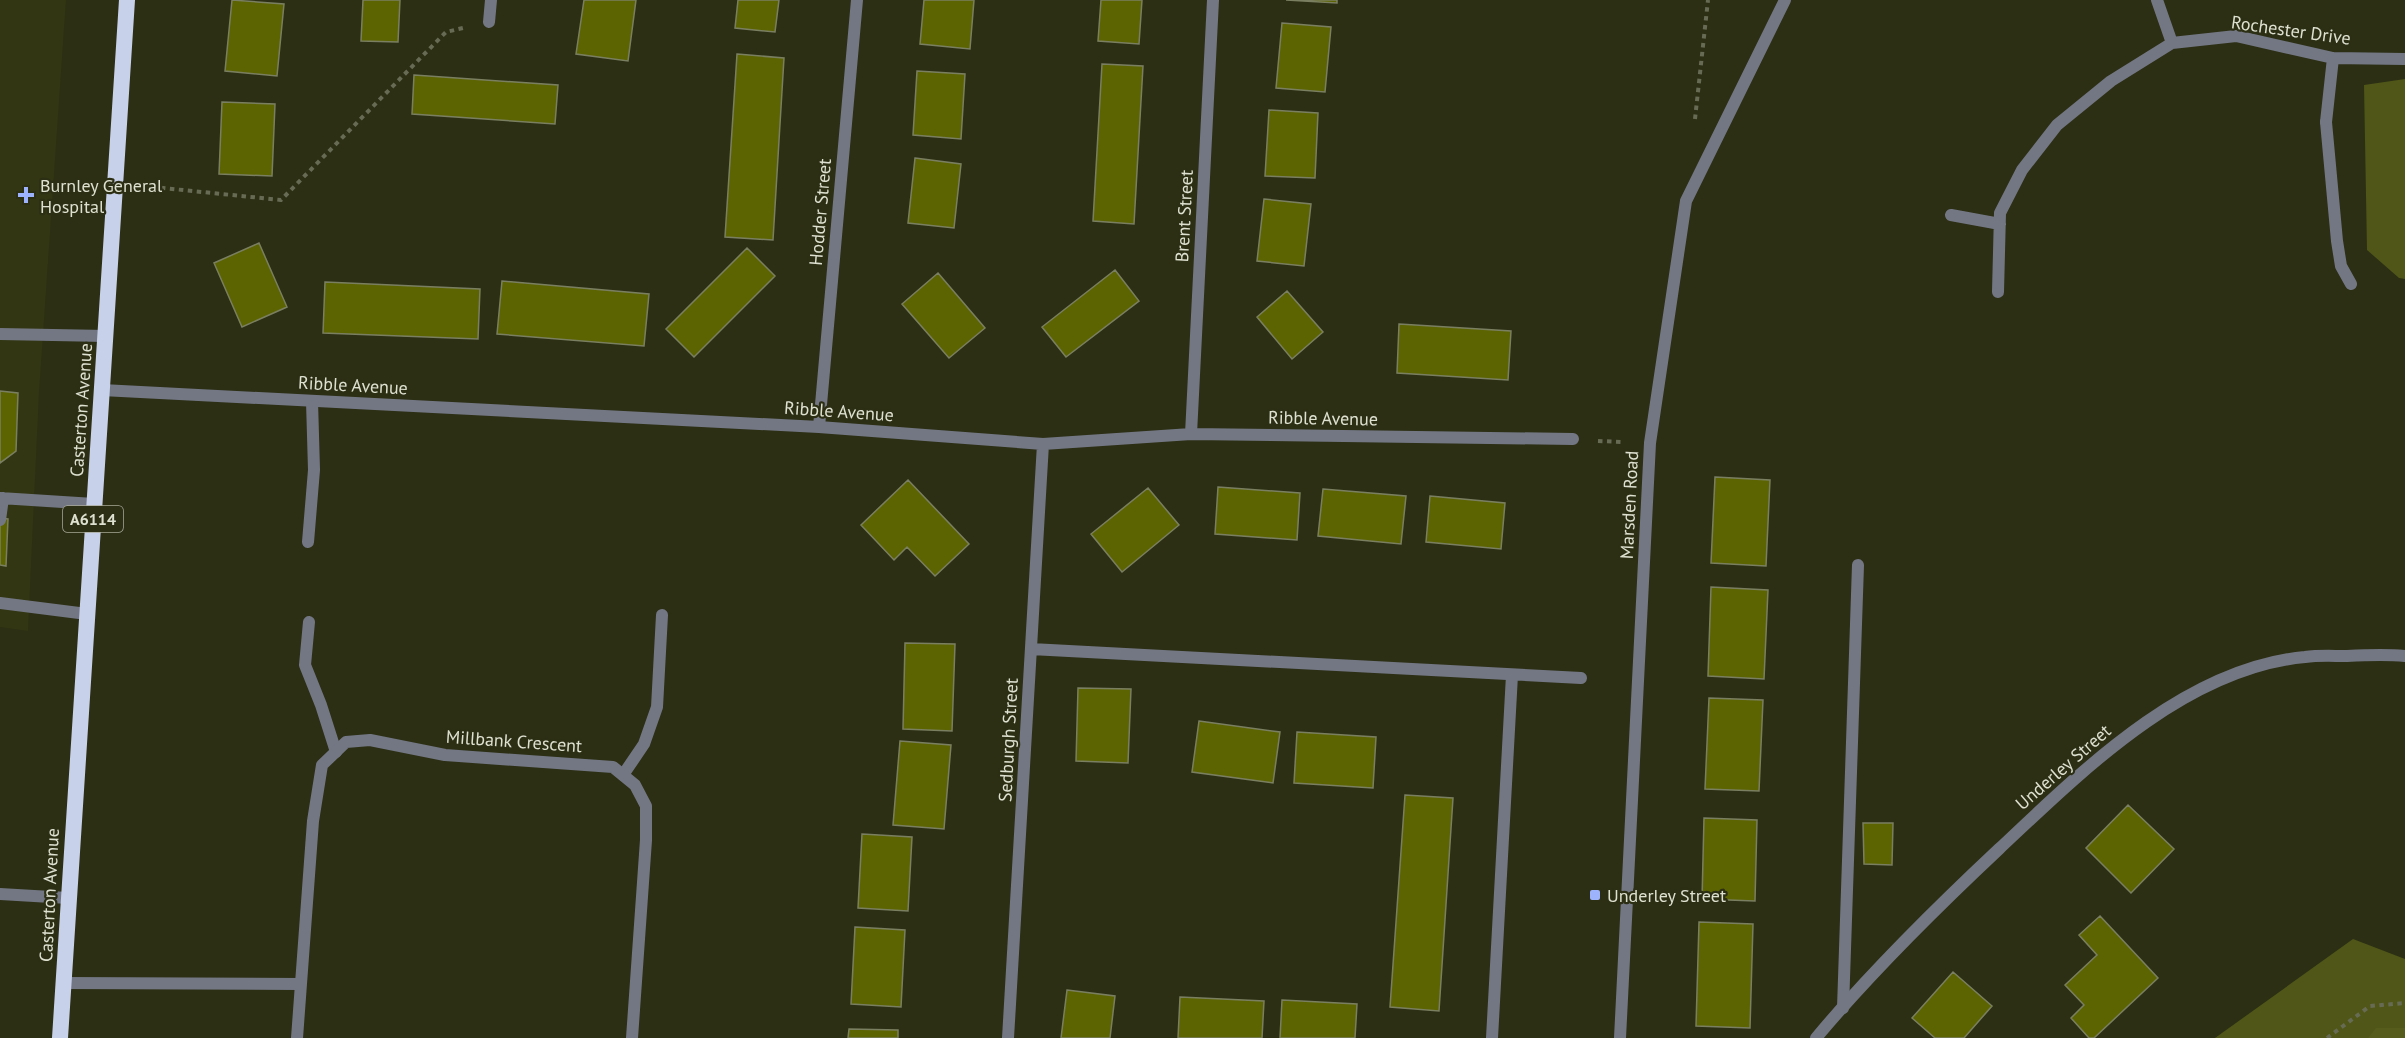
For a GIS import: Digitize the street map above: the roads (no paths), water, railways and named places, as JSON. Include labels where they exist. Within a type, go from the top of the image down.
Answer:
[{"type":"highway","name":"Casterton Avenue","points":[[60,1038],[127,0]]},
{"type":"street","points":[[489,22],[491,0]]},
{"type":"street","name":"Hodder Street","points":[[819,427],[857,0]]},
{"type":"street","name":"Brent Street","points":[[1191,434],[1213,0]]},
{"type":"street","name":"Marsden Road","points":[[1620,1038],[1650,443],[1686,201],[1785,0]]},
{"type":"street","points":[[2157,0],[2172,43]]},
{"type":"street","name":"Rochester Drive","points":[[1998,292],[2000,213],[2022,171],[2057,125],[2111,81],[2172,43],[2236,36],[2333,58],[2405,59]]},
{"type":"street","points":[[2333,58],[2326,122],[2337,241],[2342,266],[2352,284]]},
{"type":"street","points":[[1951,215],[2000,224]]},
{"type":"street","points":[[0,334],[106,336]]},
{"type":"street","name":"Ribble Avenue","points":[[102,390],[819,427],[1043,444],[1191,434],[1573,439]]},
{"type":"street","points":[[308,542],[314,470],[312,401]]},
{"type":"street","name":"Sedburgh Street","points":[[1008,1038],[1043,444]]},
{"type":"street","points":[[0,520],[1,498],[94,504]]},
{"type":"street","points":[[1844,1008],[1858,565]]},
{"type":"street","points":[[0,603],[87,614]]},
{"type":"street","points":[[632,1038],[646,840],[645,806],[635,785],[623,775],[644,744],[657,707],[662,615]]},
{"type":"street","points":[[297,1038],[313,820],[322,765],[336,752],[305,665],[309,622]]},
{"type":"street","points":[[1031,649],[1581,678]]},
{"type":"street","name":"Underley Street","points":[[1816,1038],[1938,906],[2057,795],[2119,741],[2182,700],[2257,667],[2304,657],[2405,656]]},
{"type":"street","points":[[1492,1038],[1512,675]]},
{"type":"street","name":"Millbank Crescent","points":[[336,752],[346,742],[370,740],[445,755],[613,766],[623,775]]},
{"type":"street","points":[[0,894],[68,898]]},
{"type":"street","points":[[63,983],[301,984]]},
{"type":"place","name":"Burnley General Hospital","points":[[26,195]]},
{"type":"place","name":"Underley Street","points":[[1595,895]]}]
